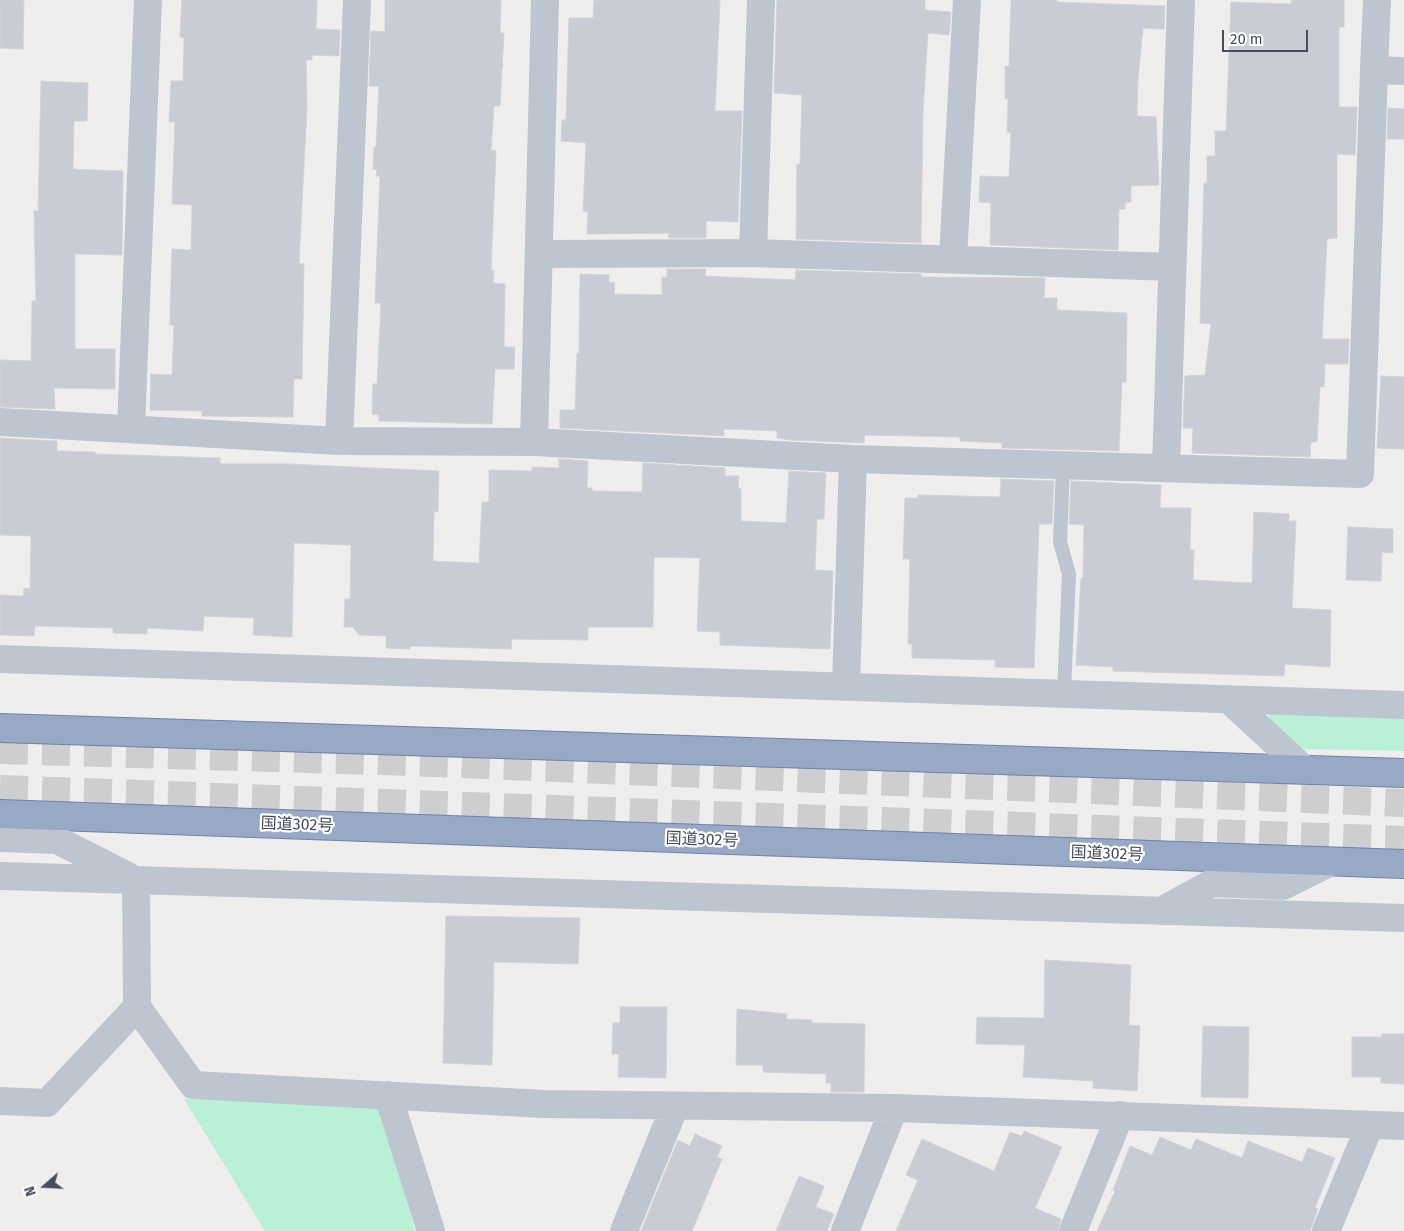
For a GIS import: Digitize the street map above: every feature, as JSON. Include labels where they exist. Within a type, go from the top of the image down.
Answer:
[{"type":"highway","points":[[0,728],[1404,773]]},
{"type":"highway","name":"国道302号","points":[[0,814],[1404,864]]},
{"type":"street","points":[[131,428],[148,0]]},
{"type":"street","points":[[339,441],[357,0]]},
{"type":"street","points":[[534,442],[545,0]]},
{"type":"street","points":[[753,253],[761,0]]},
{"type":"street","points":[[953,258],[967,0]]},
{"type":"street","points":[[1166,468],[1181,0]]},
{"type":"street","points":[[0,422],[339,441],[534,442],[853,459],[1360,474],[1376,0]]},
{"type":"street","points":[[1374,70],[1404,71]]},
{"type":"street","points":[[539,254],[753,253],[953,258],[1172,267]]},
{"type":"street","points":[[846,686],[853,459]]},
{"type":"street","points":[[2,660],[1404,705]]},
{"type":"street","points":[[1228,699],[1304,769]]},
{"type":"street","points":[[0,838],[57,840],[136,880]]},
{"type":"street","points":[[1159,911],[1212,883],[1283,886],[1331,862]]},
{"type":"street","points":[[0,876],[1404,918]]},
{"type":"street","points":[[136,880],[137,1008],[193,1085],[544,1104],[894,1108],[1404,1126]]},
{"type":"street","points":[[0,1101],[47,1103],[137,1008]]},
{"type":"street","points":[[388,1095],[431,1231]]},
{"type":"street","points":[[624,1231],[675,1106]]},
{"type":"street","points":[[845,1231],[894,1108]]},
{"type":"street","points":[[1073,1231],[1120,1115]]},
{"type":"street","points":[[1326,1231],[1370,1125]]},
{"type":"lane","points":[[1063,464],[1060,542],[1068,574],[1064,693]]},
{"type":"green space","points":[[1271,710],[1404,715],[1404,751],[1305,749],[1292,745],[1266,721]]},
{"type":"green space","points":[[184,1099],[375,1106],[383,1115],[415,1231],[265,1231]]},
{"type":"building","points":[[0,0],[24,0],[23,49],[0,48]]},
{"type":"building","points":[[182,0],[317,0],[316,29],[340,30],[339,56],[312,55],[312,60],[306,60],[307,107],[299,263],[304,264],[302,379],[294,379],[293,417],[202,416],[202,411],[150,410],[151,374],[172,375],[174,325],[170,325],[170,313],[172,249],[191,250],[192,205],[172,204],[175,122],[169,122],[171,81],[183,81],[184,38],[180,37]]},
{"type":"building","points":[[385,0],[501,0],[500,33],[504,33],[500,106],[494,106],[491,150],[496,151],[491,270],[494,271],[493,283],[505,284],[504,347],[515,347],[514,369],[495,369],[492,424],[379,421],[379,415],[372,414],[373,384],[377,384],[381,303],[375,303],[380,176],[376,176],[377,169],[373,169],[379,86],[369,86],[371,31],[385,32]]},
{"type":"building","points":[[594,0],[720,0],[715,111],[742,111],[738,222],[706,221],[706,238],[668,238],[669,233],[587,234],[588,212],[583,211],[586,143],[561,141],[562,120],[566,120],[569,18],[593,18]]},
{"type":"building","points":[[777,0],[925,0],[925,10],[951,12],[949,35],[928,33],[923,110],[921,243],[796,239],[797,164],[800,164],[802,95],[774,93]]},
{"type":"building","points":[[1011,0],[1057,0],[1057,2],[1165,6],[1164,29],[1143,28],[1138,79],[1137,116],[1156,117],[1159,185],[1131,186],[1131,202],[1125,203],[1125,209],[1119,209],[1118,250],[990,245],[991,203],[979,202],[980,176],[1009,177],[1011,133],[1007,132],[1008,99],[1005,99],[1005,66],[1009,66]]},
{"type":"building","points":[[1291,0],[1344,0],[1344,27],[1339,27],[1339,107],[1357,107],[1355,155],[1337,154],[1337,238],[1327,239],[1322,339],[1349,339],[1348,364],[1325,364],[1324,387],[1320,387],[1317,442],[1311,442],[1310,457],[1192,453],[1193,428],[1183,428],[1185,376],[1205,375],[1211,324],[1200,323],[1204,183],[1207,183],[1207,156],[1215,156],[1215,131],[1226,131],[1231,2],[1291,4]]},
{"type":"building","points":[[41,81],[88,83],[87,121],[74,121],[73,169],[123,171],[122,255],[75,254],[75,349],[115,349],[115,389],[54,388],[55,409],[0,407],[0,360],[31,361],[32,301],[36,301],[34,211],[38,211]]},
{"type":"building","points":[[1388,108],[1404,109],[1404,139],[1387,139]]},
{"type":"building","points":[[667,269],[706,269],[705,276],[795,280],[796,270],[921,274],[921,277],[1045,278],[1044,298],[1057,298],[1057,310],[1127,313],[1126,382],[1122,382],[1119,451],[1002,448],[1002,443],[960,441],[960,437],[865,435],[864,443],[790,440],[777,438],[777,431],[724,429],[724,436],[560,428],[560,410],[575,410],[577,353],[579,353],[580,274],[609,275],[609,282],[615,283],[614,294],[662,295],[662,277],[667,277]]},
{"type":"building","points":[[1381,376],[1404,377],[1404,449],[1377,448]]},
{"type":"building","points":[[0,438],[57,441],[57,451],[220,458],[220,464],[289,464],[439,471],[438,512],[434,511],[433,561],[479,563],[482,502],[489,502],[489,470],[532,471],[532,467],[559,468],[559,459],[588,461],[587,488],[592,488],[592,491],[642,492],[643,463],[725,468],[725,476],[739,476],[738,488],[741,489],[741,521],[786,523],[789,471],[826,473],[824,519],[817,519],[815,570],[833,571],[830,649],[720,645],[720,632],[697,631],[700,558],[654,557],[653,627],[588,627],[588,640],[512,639],[511,649],[410,646],[410,649],[386,648],[386,636],[359,635],[353,627],[344,627],[345,599],[350,599],[351,545],[294,543],[292,637],[253,635],[254,618],[204,616],[203,631],[147,628],[147,634],[113,633],[113,628],[35,626],[34,636],[0,635],[0,595],[23,596],[24,588],[30,589],[31,536],[0,535]]},
{"type":"building","points":[[1001,479],[1054,481],[1052,524],[1039,524],[1034,668],[995,667],[995,660],[912,658],[912,644],[908,644],[910,559],[903,559],[905,498],[918,498],[918,495],[1000,497]]},
{"type":"building","points":[[1071,481],[1161,485],[1160,508],[1191,508],[1190,550],[1194,550],[1193,580],[1252,583],[1254,512],[1289,514],[1289,521],[1296,521],[1292,608],[1331,610],[1330,667],[1285,664],[1284,676],[1113,671],[1113,667],[1076,665],[1081,578],[1083,578],[1084,525],[1069,524]]},
{"type":"building","points":[[1348,527],[1393,529],[1393,553],[1382,552],[1381,581],[1346,580]]},
{"type":"building","points":[[446,916],[580,918],[578,964],[494,962],[492,1065],[443,1063]]},
{"type":"building","points":[[1045,960],[1131,965],[1129,1025],[1140,1026],[1137,1091],[1093,1088],[1093,1081],[1023,1077],[1025,1045],[976,1044],[977,1017],[1044,1018]]},
{"type":"building","points":[[620,1007],[667,1007],[666,1078],[618,1077],[619,1054],[612,1054],[613,1023],[620,1023]]},
{"type":"building","points":[[737,1009],[787,1014],[786,1019],[812,1020],[812,1023],[865,1024],[864,1092],[831,1092],[831,1083],[826,1083],[826,1074],[763,1072],[763,1065],[736,1065]]},
{"type":"building","points":[[1203,1026],[1249,1027],[1248,1098],[1201,1097]]},
{"type":"building","points":[[1382,1034],[1404,1034],[1404,1084],[1381,1083],[1381,1077],[1352,1077],[1352,1037],[1382,1037]]},
{"type":"building","points":[[1024,1131],[1062,1147],[1035,1208],[1061,1219],[1058,1231],[896,1231],[918,1180],[906,1175],[922,1139],[994,1171],[1010,1132],[1022,1136]]},
{"type":"building","points":[[695,1134],[722,1146],[717,1157],[722,1159],[692,1231],[641,1231],[678,1140],[690,1146]]},
{"type":"building","points":[[1160,1137],[1191,1150],[1196,1139],[1242,1158],[1248,1141],[1302,1162],[1308,1148],[1335,1158],[1315,1208],[1318,1209],[1310,1231],[1097,1231],[1115,1191],[1113,1190],[1130,1146],[1152,1155]]},
{"type":"building","points":[[799,1176],[824,1186],[816,1207],[834,1214],[827,1231],[776,1231]]},
{"type":"tunnel","points":[[0,750],[410,762],[1404,803]]},
{"type":"tunnel","points":[[0,789],[1404,840]]}]
